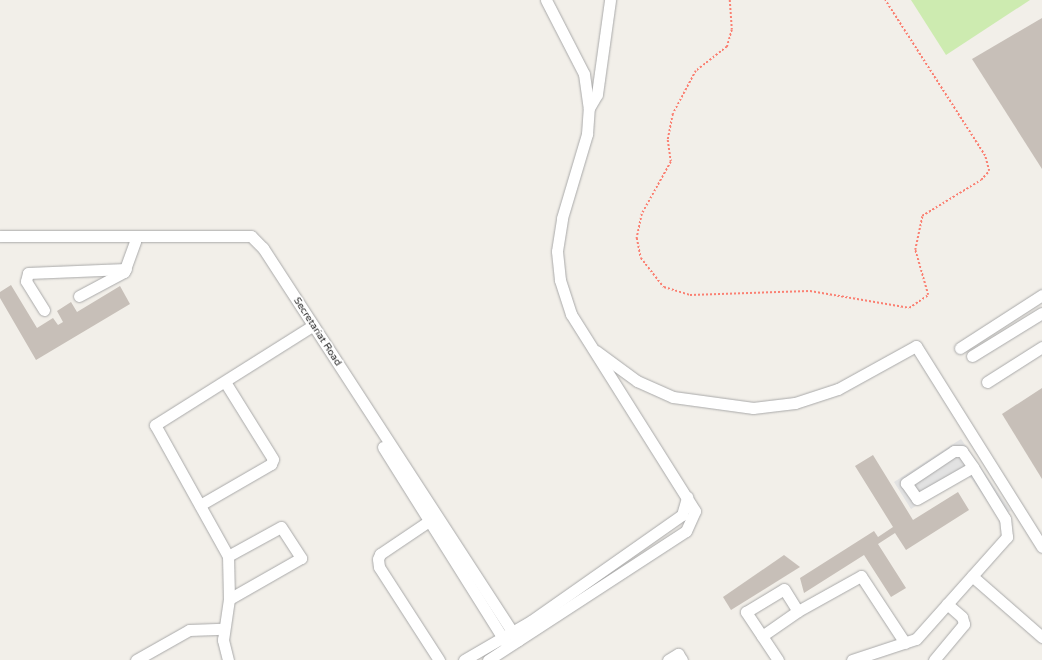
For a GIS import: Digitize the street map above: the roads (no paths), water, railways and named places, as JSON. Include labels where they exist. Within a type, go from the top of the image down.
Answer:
[{"type":"street","points":[[464,660],[506,642],[686,531],[695,511],[571,314],[560,280],[557,251],[562,218],[587,134],[589,108],[584,74],[546,0]]},
{"type":"street","points":[[589,108],[596,94],[604,59],[610,0]]},
{"type":"street","name":"Secretariat Road","points":[[0,236],[251,236],[263,248],[429,521],[506,642]]},
{"type":"street","name":"Secretariat Road","points":[[0,242],[236,241],[253,245],[310,327],[516,636]]},
{"type":"street","points":[[79,296],[126,268],[135,242]]},
{"type":"street","points":[[44,310],[26,282],[28,272],[126,268]]},
{"type":"street","points":[[960,348],[1042,295]]},
{"type":"street","points":[[972,356],[1042,313]]},
{"type":"street","points":[[228,660],[223,629],[229,599],[228,556],[155,425],[310,327]]},
{"type":"street","points":[[591,347],[637,381],[674,397],[754,408],[795,403],[838,389],[916,346],[1042,547]]},
{"type":"street","points":[[987,382],[1042,347]]},
{"type":"street","points":[[200,505],[271,464],[273,459],[225,382]]},
{"type":"street","points":[[852,660],[916,638],[1007,537],[1005,519],[973,467],[962,451],[954,451],[906,483],[917,499],[973,467]]},
{"type":"street","points":[[516,636],[682,515],[687,497]]},
{"type":"street","points":[[429,521],[380,554],[378,559],[379,567],[439,660]]},
{"type":"street","points":[[228,556],[281,527],[301,558],[229,599]]},
{"type":"street","points":[[762,636],[798,612],[861,576],[905,643]]},
{"type":"street","points":[[972,576],[1042,637]]},
{"type":"street","points":[[778,660],[746,612],[784,589],[798,612]]},
{"type":"street","points":[[934,660],[964,624],[962,617],[947,604]]},
{"type":"street","points":[[136,660],[148,657],[190,630],[223,629]]},
{"type":"street","points":[[488,660],[506,642]]},
{"type":"street","points":[[668,660],[678,654],[682,660]]}]
